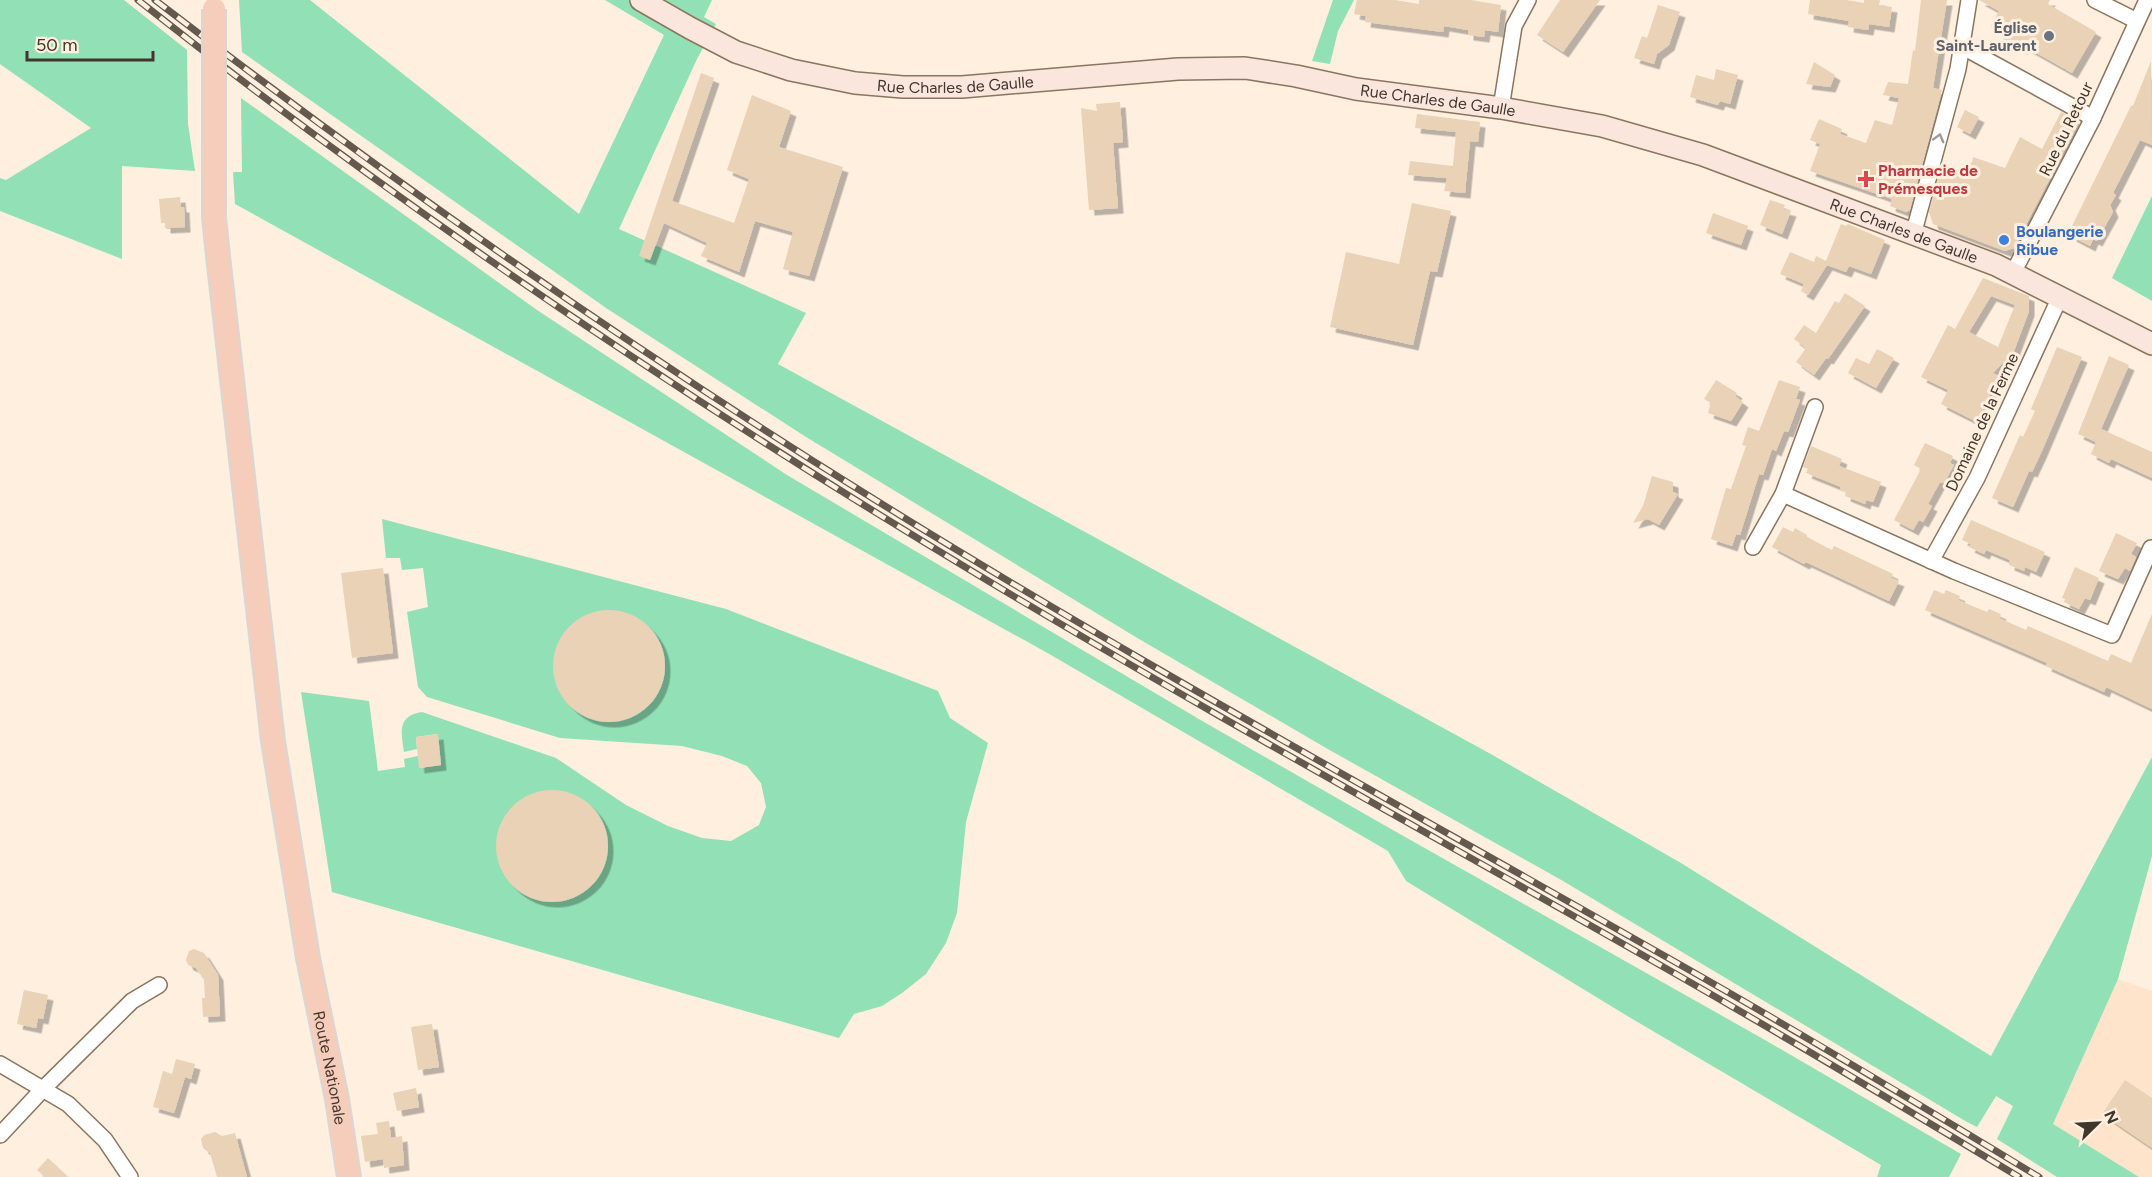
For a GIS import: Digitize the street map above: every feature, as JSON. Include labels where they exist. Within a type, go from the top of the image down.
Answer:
[{"type":"main road","name":"Route Nationale","points":[[214,3],[214,217],[263,666],[283,811],[349,1177]]},
{"type":"main road","name":"Route Nationale","points":[[308,958],[337,1177]]},
{"type":"street","name":"Rue Charles de Gaulle","points":[[641,0],[736,52],[825,78],[872,85],[962,87],[1178,69],[1237,68],[1296,76],[1375,92],[1501,108],[1587,123],[1712,158],[2013,273],[2152,344]]},
{"type":"street","points":[[1501,108],[1514,26],[1528,0]]},
{"type":"street","points":[[1912,235],[1963,47],[1969,0]]},
{"type":"street","points":[[2095,0],[2137,21]]},
{"type":"street","name":"Rue du Retour","points":[[2013,273],[2093,118],[2147,0]]},
{"type":"street","points":[[1963,47],[2093,118]]},
{"type":"street","name":"Domaine de la Ferme","points":[[1931,561],[1981,471],[2060,297]]},
{"type":"street","points":[[1753,548],[1783,494],[1815,407]]},
{"type":"street","points":[[1783,494],[1931,561],[2112,635],[2151,548]]},
{"type":"street","points":[[0,1135],[132,1001],[159,985]]},
{"type":"street","points":[[0,1064],[69,1104],[115,1153],[130,1177]]},
{"type":"shaded area","points":[[2118,979],[2152,991],[2152,1177],[2139,1177],[2053,1124]]},
{"type":"green space","points":[[0,0],[124,0],[187,50],[188,124],[195,171],[122,166],[122,259],[0,211],[0,178],[6,180],[91,128],[0,64]]},
{"type":"green space","points":[[239,0],[310,0],[579,214],[664,35],[605,0],[712,0],[704,17],[716,24],[697,59],[619,229],[806,313],[778,364],[1489,753],[1681,863],[1991,1056],[2152,757],[2152,856],[2118,979],[2053,1124],[2139,1177],[2057,1177],[1997,1139],[2013,1106],[1996,1096],[1977,1127],[1967,1122],[1563,881],[1326,748],[1139,639],[806,437],[606,308],[242,52]]},
{"type":"green space","points":[[1333,0],[1354,0],[1338,31],[1330,64],[1312,61]]},
{"type":"green space","points":[[241,98],[537,310],[787,475],[1204,722],[1765,1040],[1961,1154],[1949,1177],[1877,1177],[1881,1165],[1629,1017],[1406,881],[1388,851],[1044,651],[235,204],[233,172],[242,172]]},
{"type":"green space","points":[[2152,196],[2152,301],[2112,278]]},
{"type":"green space","points":[[382,519],[726,609],[938,691],[950,718],[988,743],[966,822],[957,913],[946,943],[926,974],[882,1006],[854,1014],[839,1038],[332,892],[301,692],[369,701],[378,771],[405,767],[404,759],[418,756],[420,768],[441,765],[437,734],[416,737],[417,749],[404,752],[402,726],[408,717],[422,712],[556,758],[626,805],[668,826],[702,838],[731,841],[759,825],[766,807],[761,783],[747,766],[722,756],[682,746],[560,738],[427,697],[418,687],[407,612],[428,607],[423,568],[402,570],[400,558],[386,558]]},
{"type":"building","points":[[1357,0],[1395,0],[1419,4],[1419,0],[1471,0],[1501,5],[1498,32],[1485,30],[1484,37],[1468,35],[1468,30],[1444,26],[1443,32],[1365,22],[1366,16],[1354,14]]},
{"type":"building","points":[[1560,0],[1600,0],[1563,52],[1537,35]]},
{"type":"building","points":[[1810,0],[1846,0],[1864,3],[1864,0],[1880,0],[1879,5],[1892,7],[1889,27],[1869,24],[1868,30],[1848,27],[1849,21],[1808,14]]},
{"type":"building","points":[[1921,0],[1947,0],[1933,88],[1942,90],[1910,210],[1906,212],[1890,206],[1892,199],[1810,171],[1820,144],[1810,140],[1819,119],[1842,129],[1840,134],[1866,143],[1875,120],[1892,125],[1899,98],[1883,95],[1888,82],[1908,84],[1913,50],[1915,51]]},
{"type":"building","name":"Église Saint-Laurent","points":[[1979,0],[2050,0],[2048,4],[2096,32],[2072,73],[2024,46],[2022,49],[2003,39],[2005,34],[1991,26],[1999,11]]},
{"type":"building","points":[[1658,5],[1680,12],[1669,45],[1657,54],[1654,64],[1634,58],[1642,36],[1647,38]]},
{"type":"building","points":[[2151,61],[2152,145],[2140,140],[2113,193],[2116,195],[2110,205],[2113,212],[2097,241],[2093,239],[2090,246],[2071,236],[2074,229],[2071,228],[2133,106]]},
{"type":"building","points":[[1814,62],[1835,75],[1830,87],[1806,84]]},
{"type":"building","points":[[1716,69],[1738,75],[1730,104],[1720,101],[1718,105],[1690,97],[1696,75],[1714,80]]},
{"type":"building","points":[[701,73],[714,78],[672,201],[734,223],[749,179],[727,170],[752,95],[791,111],[779,147],[843,167],[809,276],[783,269],[793,232],[755,221],[739,272],[701,256],[707,243],[664,223],[650,260],[639,256]]},
{"type":"building","points":[[1120,102],[1123,142],[1113,143],[1118,208],[1089,210],[1081,108],[1097,111],[1096,104]]},
{"type":"building","points":[[1965,110],[1979,117],[1970,134],[1957,127]]},
{"type":"building","points":[[2061,112],[2076,120],[2078,124],[2014,248],[2005,251],[1933,224],[1929,212],[1941,168],[1966,175],[1969,162],[1972,163],[1973,157],[2005,168],[2020,137],[2042,149]]},
{"type":"building","points":[[1417,114],[1480,122],[1478,142],[1470,141],[1465,193],[1444,191],[1447,178],[1408,175],[1410,161],[1453,166],[1456,132],[1415,128]]},
{"type":"building","points":[[180,197],[181,207],[184,207],[185,227],[165,228],[165,223],[161,223],[159,199]]},
{"type":"building","points":[[1770,200],[1785,205],[1783,209],[1791,211],[1782,234],[1760,225]]},
{"type":"building","points":[[1412,203],[1451,211],[1437,272],[1430,271],[1413,345],[1330,327],[1346,252],[1399,264]]},
{"type":"building","points":[[1713,213],[1748,226],[1741,245],[1706,233]]},
{"type":"building","points":[[1841,224],[1846,226],[1848,224],[1885,240],[1871,274],[1849,266],[1846,272],[1827,265],[1808,295],[1801,291],[1804,284],[1780,274],[1790,252],[1814,262],[1816,256],[1826,261]]},
{"type":"building","points":[[1983,278],[2029,296],[2029,311],[2014,351],[1993,373],[1999,376],[1977,422],[1941,404],[1948,390],[1921,377],[1948,325],[1955,329]],"holes":[[[1991,296],[2015,305],[1998,347],[1969,332]]]},
{"type":"building","points":[[1845,293],[1865,306],[1814,375],[1796,362],[1806,348],[1794,339],[1804,325],[1816,333],[1835,301],[1839,303]]},
{"type":"building","points":[[2057,347],[2082,357],[2041,453],[2032,472],[2029,471],[2013,507],[1992,498],[2020,435],[2023,437],[2035,411],[2031,409]]},
{"type":"building","points":[[1877,349],[1894,358],[1876,388],[1848,373],[1856,358],[1869,364]]},
{"type":"building","points":[[2109,356],[2129,365],[2101,429],[2152,452],[2152,478],[2111,459],[2109,463],[2091,454],[2096,442],[2078,434]]},
{"type":"building","points":[[1716,380],[1737,393],[1735,396],[1743,402],[1731,421],[1708,413],[1711,403],[1704,399]]},
{"type":"building","points":[[1779,380],[1800,387],[1796,399],[1800,400],[1788,432],[1784,431],[1776,451],[1772,449],[1763,475],[1759,474],[1740,535],[1736,534],[1732,546],[1711,539],[1726,488],[1731,489],[1746,446],[1742,445],[1748,427],[1759,431]]},
{"type":"building","points":[[1925,443],[1953,456],[1950,463],[1954,465],[1944,483],[1940,482],[1928,504],[1932,506],[1923,522],[1919,520],[1913,530],[1894,520],[1921,469],[1914,465]]},
{"type":"building","points":[[1811,446],[1842,459],[1839,466],[1881,482],[1873,502],[1866,500],[1865,504],[1845,496],[1846,492],[1840,489],[1841,487],[1806,473],[1808,469],[1803,467]]},
{"type":"building","points":[[1652,476],[1673,482],[1673,492],[1678,494],[1659,525],[1648,519],[1633,523],[1643,506]]},
{"type":"building","points":[[1971,520],[2045,552],[2036,572],[2025,567],[2024,571],[2009,565],[2010,560],[1986,550],[1984,554],[1969,547],[1971,544],[1962,540]]},
{"type":"building","points":[[1783,527],[1793,532],[1795,528],[1832,550],[1834,546],[1893,574],[1891,578],[1899,581],[1889,601],[1806,562],[1804,564],[1772,547]]},
{"type":"building","points":[[2116,533],[2137,543],[2131,554],[2136,557],[2130,571],[2125,568],[2118,579],[2099,571]]},
{"type":"building","points":[[2075,567],[2099,578],[2090,600],[2085,598],[2079,609],[2064,602],[2065,599],[2062,598]]},
{"type":"building","points":[[383,568],[393,653],[352,658],[341,573]]},
{"type":"building","points":[[1934,590],[1944,594],[1946,590],[1960,596],[1958,600],[1987,612],[1989,609],[2001,614],[1999,618],[2026,630],[2028,626],[2108,661],[2111,654],[2131,663],[2152,614],[2152,709],[2106,687],[2104,692],[2046,666],[2047,663],[1925,610]]},
{"type":"building","points":[[609,610],[630,615],[648,627],[660,645],[665,666],[660,687],[648,705],[630,717],[609,722],[588,717],[570,705],[558,687],[553,666],[558,645],[570,627],[588,615]]},
{"type":"building","points":[[438,734],[441,765],[419,768],[416,737]]},
{"type":"building","points":[[552,790],[573,795],[591,807],[603,825],[608,846],[603,867],[591,885],[573,897],[552,902],[531,897],[513,885],[501,867],[496,846],[501,825],[513,807],[531,795]]},
{"type":"building","points":[[194,949],[204,953],[218,975],[220,1016],[203,1017],[204,980],[196,968],[188,965],[186,960],[189,951]]},
{"type":"building","points":[[24,990],[48,995],[43,1019],[38,1018],[36,1028],[17,1024]]},
{"type":"building","points":[[432,1024],[439,1067],[418,1070],[411,1027]]},
{"type":"building","points":[[176,1059],[195,1064],[191,1079],[185,1077],[174,1113],[153,1107],[163,1071],[172,1074]]},
{"type":"building","points":[[2125,1080],[2152,1098],[2152,1148],[2102,1114]]},
{"type":"building","points":[[416,1088],[419,1107],[397,1111],[393,1093]]},
{"type":"building","points":[[389,1121],[391,1138],[402,1136],[404,1165],[384,1168],[383,1159],[365,1162],[361,1136],[378,1134],[376,1123]]},
{"type":"building","points":[[215,1132],[222,1136],[235,1133],[247,1177],[217,1177],[210,1153],[203,1148],[201,1139],[204,1135]]},
{"type":"building","points":[[48,1158],[68,1177],[45,1177],[37,1170]]},
{"type":"railway","points":[[138,0],[342,155],[552,303],[875,512],[1151,677],[1699,987],[2019,1177]]},
{"type":"railway","points":[[155,0],[327,129],[502,254],[680,375],[861,491],[1156,668],[1751,1005],[2039,1177]]},
{"type":"place","name":"Église Saint-Laurent","points":[[2049,36]]},
{"type":"place","name":"Pharmacie de Prémesques","points":[[1866,179]]},
{"type":"place","name":"Boulangerie Ribue","points":[[2004,240]]}]
